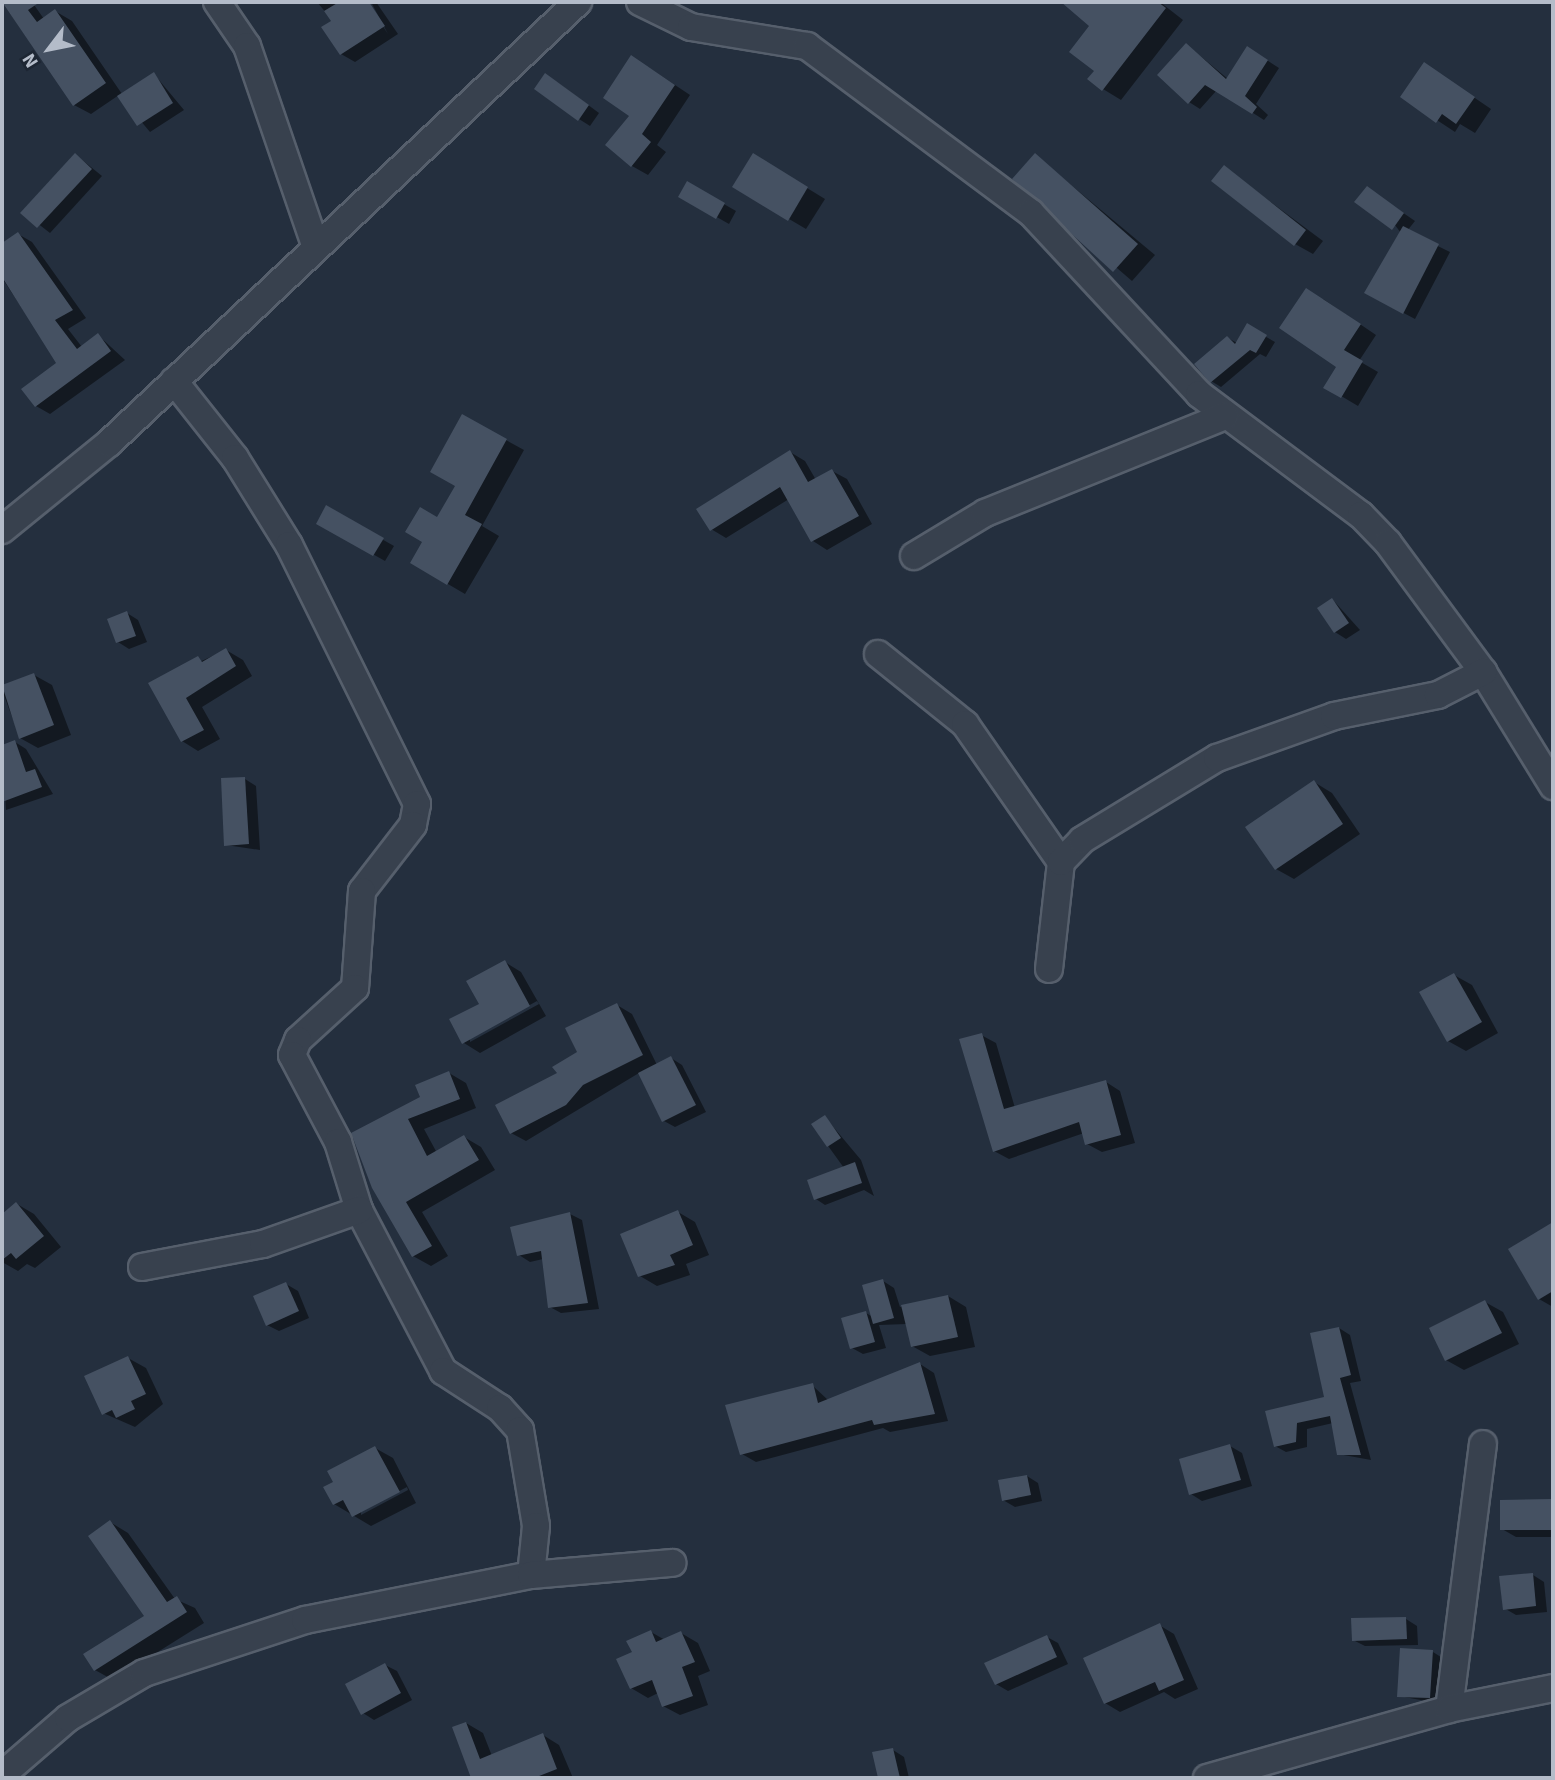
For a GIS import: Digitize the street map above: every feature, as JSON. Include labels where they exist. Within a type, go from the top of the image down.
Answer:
[{"type":"street","points":[[217,2],[247,46],[316,248]]},
{"type":"street","points":[[2,530],[174,381],[578,2]]},
{"type":"street","points":[[640,2],[691,27],[807,46],[835,62],[901,119],[1031,212],[1225,416],[1361,514],[1483,672],[1553,786]]},
{"type":"street","points":[[174,381],[236,458],[289,545],[417,804],[413,825],[362,891],[355,988],[298,1040],[292,1055],[338,1142],[359,1210],[443,1371],[500,1408],[520,1430],[536,1527],[531,1575]]},
{"type":"street","points":[[914,556],[985,513],[1225,416]]},
{"type":"street","points":[[878,654],[965,724],[1061,862]]},
{"type":"street","points":[[1049,969],[1061,862],[1082,840],[1217,758],[1334,716],[1438,695],[1483,672]]},
{"type":"street","points":[[142,1267],[263,1244],[359,1210]]},
{"type":"street","points":[[1449,1709],[1483,1444]]},
{"type":"street","points":[[2,1775],[68,1718],[144,1673],[305,1620],[531,1575],[672,1563]]},
{"type":"street","points":[[1207,1778],[1449,1709],[1553,1688]]},
{"type":"building","points":[[2,2],[40,2],[28,10],[37,22],[55,9],[106,83],[73,106]]},
{"type":"building","points":[[339,2],[369,2],[385,26],[340,55],[321,27],[331,21],[324,11]]},
{"type":"building","points":[[1061,2],[1158,2],[1166,8],[1102,91],[1087,79],[1094,71],[1069,52],[1089,26]]},
{"type":"building","points":[[1186,43],[1226,79],[1247,46],[1268,60],[1245,96],[1257,107],[1252,114],[1205,85],[1188,104],[1157,75]]},
{"type":"building","points":[[631,55],[675,85],[642,134],[651,142],[631,167],[605,145],[629,116],[603,98]]},
{"type":"building","points":[[1424,62],[1475,97],[1456,124],[1442,114],[1436,123],[1400,97]]},
{"type":"building","points":[[154,72],[173,103],[137,126],[117,96]]},
{"type":"building","points":[[545,73],[589,105],[578,121],[534,89]]},
{"type":"building","points":[[75,153],[92,169],[37,228],[20,213]]},
{"type":"building","points":[[753,153],[808,187],[788,221],[732,187]]},
{"type":"building","points":[[1035,153],[1138,244],[1113,272],[1012,179]]},
{"type":"building","points":[[1224,165],[1306,230],[1294,246],[1211,181]]},
{"type":"building","points":[[687,181],[725,203],[716,219],[678,197]]},
{"type":"building","points":[[1367,186],[1404,213],[1392,230],[1354,202]]},
{"type":"building","points":[[1403,226],[1439,244],[1403,314],[1364,293]]},
{"type":"building","points":[[18,232],[73,310],[55,320],[77,349],[98,333],[111,351],[35,407],[21,389],[56,363],[2,277],[2,243]]},
{"type":"building","points":[[1306,288],[1361,324],[1344,350],[1363,361],[1341,398],[1323,388],[1336,367],[1279,328]]},
{"type":"building","points":[[1247,323],[1267,335],[1256,353],[1250,350],[1210,383],[1194,364],[1227,336],[1235,344]]},
{"type":"building","points":[[462,414],[507,439],[465,515],[482,524],[447,585],[410,563],[422,542],[405,532],[420,507],[437,517],[455,486],[430,472]]},
{"type":"building","points":[[790,450],[808,482],[832,469],[859,516],[811,542],[780,487],[710,531],[696,509]]},
{"type":"building","points":[[326,505],[384,538],[373,556],[316,524]]},
{"type":"building","points":[[1332,598],[1349,623],[1334,633],[1317,608]]},
{"type":"building","points":[[127,611],[136,636],[116,643],[107,619]]},
{"type":"building","points":[[226,648],[236,666],[186,698],[204,730],[181,742],[148,683],[198,656],[202,662]]},
{"type":"building","points":[[34,673],[54,725],[19,739],[2,685]]},
{"type":"building","points":[[15,740],[26,772],[35,769],[42,787],[2,802],[2,745]]},
{"type":"building","points":[[245,777],[249,844],[224,846],[221,778]]},
{"type":"building","points":[[1314,780],[1343,824],[1275,870],[1245,827]]},
{"type":"building","points":[[505,960],[530,1006],[462,1044],[449,1019],[479,1004],[466,981]]},
{"type":"building","points":[[1454,973],[1482,1022],[1447,1042],[1419,992]]},
{"type":"building","points":[[617,1003],[643,1055],[583,1085],[566,1105],[510,1134],[495,1105],[557,1073],[552,1067],[577,1052],[565,1028]]},
{"type":"building","points":[[982,1033],[1004,1109],[1106,1080],[1121,1135],[1085,1145],[1079,1122],[993,1152],[959,1039]]},
{"type":"building","points":[[671,1056],[696,1105],[662,1122],[638,1073]]},
{"type":"building","points":[[449,1071],[460,1099],[408,1119],[427,1156],[464,1135],[479,1160],[406,1202],[432,1246],[412,1257],[372,1188],[351,1133],[420,1097],[415,1085]]},
{"type":"building","points":[[825,1115],[841,1138],[827,1147],[811,1124]]},
{"type":"building","points":[[855,1162],[862,1183],[814,1200],[807,1180]]},
{"type":"building","points":[[16,1202],[44,1236],[16,1259],[11,1253],[2,1260],[2,1214]]},
{"type":"building","points":[[678,1210],[693,1245],[670,1255],[675,1265],[638,1277],[620,1234]]},
{"type":"building","points":[[570,1212],[588,1303],[548,1308],[541,1251],[517,1256],[510,1227]]},
{"type":"building","points":[[1553,1222],[1553,1291],[1538,1300],[1508,1249]]},
{"type":"building","points":[[883,1279],[894,1318],[873,1324],[862,1285]]},
{"type":"building","points":[[286,1282],[299,1311],[266,1326],[253,1296]]},
{"type":"building","points":[[948,1295],[958,1337],[911,1347],[901,1305]]},
{"type":"building","points":[[1485,1300],[1502,1333],[1445,1361],[1429,1328]]},
{"type":"building","points":[[866,1311],[875,1342],[850,1349],[841,1318]]},
{"type":"building","points":[[1339,1327],[1351,1375],[1340,1378],[1361,1455],[1337,1455],[1330,1416],[1297,1423],[1296,1442],[1274,1447],[1265,1411],[1324,1397],[1310,1333]]},
{"type":"building","points":[[128,1356],[146,1394],[131,1401],[135,1409],[116,1418],[112,1410],[102,1415],[84,1376]]},
{"type":"building","points":[[920,1362],[935,1414],[874,1425],[872,1420],[740,1455],[725,1405],[813,1383],[818,1403]]},
{"type":"building","points":[[1230,1444],[1241,1480],[1189,1495],[1179,1459]]},
{"type":"building","points":[[375,1446],[400,1492],[352,1517],[343,1500],[333,1505],[323,1487],[333,1482],[327,1471]]},
{"type":"building","points":[[1027,1475],[1031,1495],[1002,1501],[998,1480]]},
{"type":"building","points":[[1553,1499],[1553,1530],[1500,1530],[1500,1500]]},
{"type":"building","points":[[110,1520],[167,1602],[177,1596],[187,1612],[94,1671],[83,1654],[144,1616],[88,1536]]},
{"type":"building","points":[[1533,1573],[1536,1606],[1503,1610],[1499,1576]]},
{"type":"building","points":[[1406,1617],[1407,1639],[1352,1641],[1351,1618]]},
{"type":"building","points":[[1160,1623],[1184,1680],[1159,1691],[1155,1682],[1104,1704],[1083,1658]]},
{"type":"building","points":[[651,1630],[656,1642],[681,1631],[695,1662],[682,1667],[693,1696],[662,1707],[652,1680],[630,1689],[616,1659],[632,1652],[626,1641]]},
{"type":"building","points":[[1047,1635],[1057,1657],[995,1685],[984,1663]]},
{"type":"building","points":[[1400,1648],[1433,1650],[1430,1698],[1397,1697]]},
{"type":"building","points":[[385,1663],[401,1693],[361,1715],[345,1684]]},
{"type":"building","points":[[466,1722],[480,1759],[543,1733],[557,1769],[534,1778],[471,1778],[452,1727]]},
{"type":"building","points":[[893,1748],[900,1778],[878,1778],[872,1752]]}]
